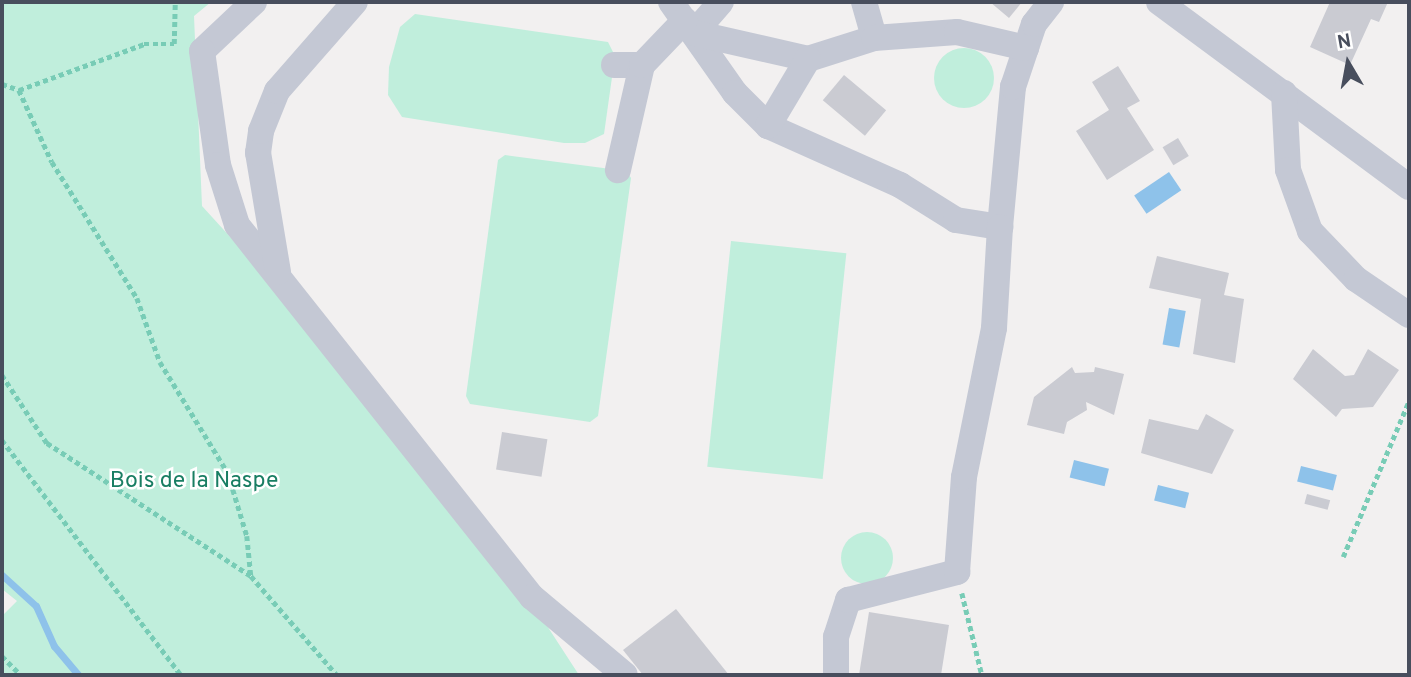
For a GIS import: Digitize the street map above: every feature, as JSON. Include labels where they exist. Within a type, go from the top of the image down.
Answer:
[{"type":"street","points":[[254,2],[202,51],[230,206],[237,225],[278,272],[532,597],[625,675]]},
{"type":"street","points":[[278,272],[258,153],[261,131],[277,91],[355,2]]},
{"type":"street","points":[[618,170],[642,65],[683,18],[721,2]]},
{"type":"street","points":[[864,2],[874,38]]},
{"type":"street","points":[[836,675],[836,637],[848,600],[957,572],[964,477],[994,328],[1008,127],[1026,48],[1051,2]]},
{"type":"street","points":[[1159,2],[1409,187]]},
{"type":"street","points":[[683,18],[808,59],[874,38],[957,33],[1026,48]]},
{"type":"street","points":[[683,18],[735,93],[768,126],[900,185],[956,220],[1000,227]]},
{"type":"street","points":[[768,126],[808,59]]},
{"type":"street","points":[[614,65],[642,65]]},
{"type":"street","points":[[1284,93],[1288,170],[1310,231],[1356,279],[1409,315]]},
{"type":"path","points":[[2,84],[19,90],[144,44],[174,44],[175,2]]},
{"type":"path","points":[[19,90],[52,162],[137,298],[160,362],[228,473],[251,576]]},
{"type":"path","points":[[2,375],[47,443],[251,576],[337,675]]},
{"type":"path","points":[[1343,556],[1409,401]]},
{"type":"path","points":[[2,440],[181,675]]},
{"type":"path","points":[[957,572],[982,675]]},
{"type":"path","points":[[2,656],[21,675]]},
{"type":"green space","name":"Bois de la Naspe","points":[[2,2],[211,2],[194,16],[202,206],[453,481],[579,675],[2,675],[2,616],[17,601],[2,589]]},
{"type":"green space","points":[[415,14],[608,42],[615,56],[604,134],[585,143],[564,143],[402,117],[388,95],[389,67],[400,27]]},
{"type":"green space","points":[[958,48],[970,48],[989,61],[994,78],[992,90],[981,103],[970,108],[958,108],[939,95],[934,84],[934,72],[947,53]]},
{"type":"green space","points":[[505,155],[626,171],[631,178],[598,416],[590,422],[470,404],[466,396],[498,160]]},
{"type":"green space","points":[[731,241],[846,253],[823,479],[707,467]]},
{"type":"green space","points":[[867,532],[877,534],[885,540],[891,548],[891,568],[885,576],[877,582],[867,584],[857,582],[849,576],[843,568],[841,558],[843,548],[849,540],[857,534]]},
{"type":"water","points":[[1169,172],[1181,190],[1146,214],[1134,195]]},
{"type":"water","points":[[1169,308],[1186,311],[1179,347],[1163,344]]},
{"type":"water","points":[[1074,460],[1109,469],[1105,486],[1070,477]]},
{"type":"water","points":[[1301,466],[1337,475],[1333,490],[1297,482]]},
{"type":"water","points":[[1158,485],[1189,493],[1185,508],[1154,501]]},
{"type":"building","points":[[990,2],[1022,2],[1009,18]]},
{"type":"building","points":[[1330,2],[1388,2],[1379,22],[1371,19],[1350,65],[1310,47]]},
{"type":"building","points":[[1118,66],[1140,101],[1127,108],[1154,150],[1107,180],[1076,131],[1109,110],[1092,82]]},
{"type":"building","points":[[844,75],[886,110],[865,136],[823,100]]},
{"type":"building","points":[[1178,138],[1189,156],[1173,165],[1163,147]]},
{"type":"building","points":[[1157,256],[1229,273],[1224,295],[1244,299],[1235,363],[1193,354],[1201,299],[1149,288]]},
{"type":"building","points":[[1313,349],[1345,376],[1354,375],[1368,349],[1399,370],[1373,407],[1342,409],[1336,417],[1293,379]]},
{"type":"building","points":[[1072,367],[1075,373],[1094,372],[1095,367],[1124,374],[1114,415],[1086,402],[1087,410],[1067,422],[1064,434],[1027,425],[1034,397]]},
{"type":"building","points":[[1206,414],[1234,430],[1212,474],[1141,453],[1149,419],[1198,430]]},
{"type":"building","points":[[502,432],[547,439],[541,477],[496,470]]},
{"type":"building","points":[[1307,494],[1330,500],[1328,510],[1304,504]]},
{"type":"building","points":[[676,609],[729,675],[643,675],[623,650]]},
{"type":"building","points":[[869,612],[949,625],[941,675],[859,675]]},
{"type":"waterway","points":[[2,575],[36,606],[54,646],[78,675]]}]
